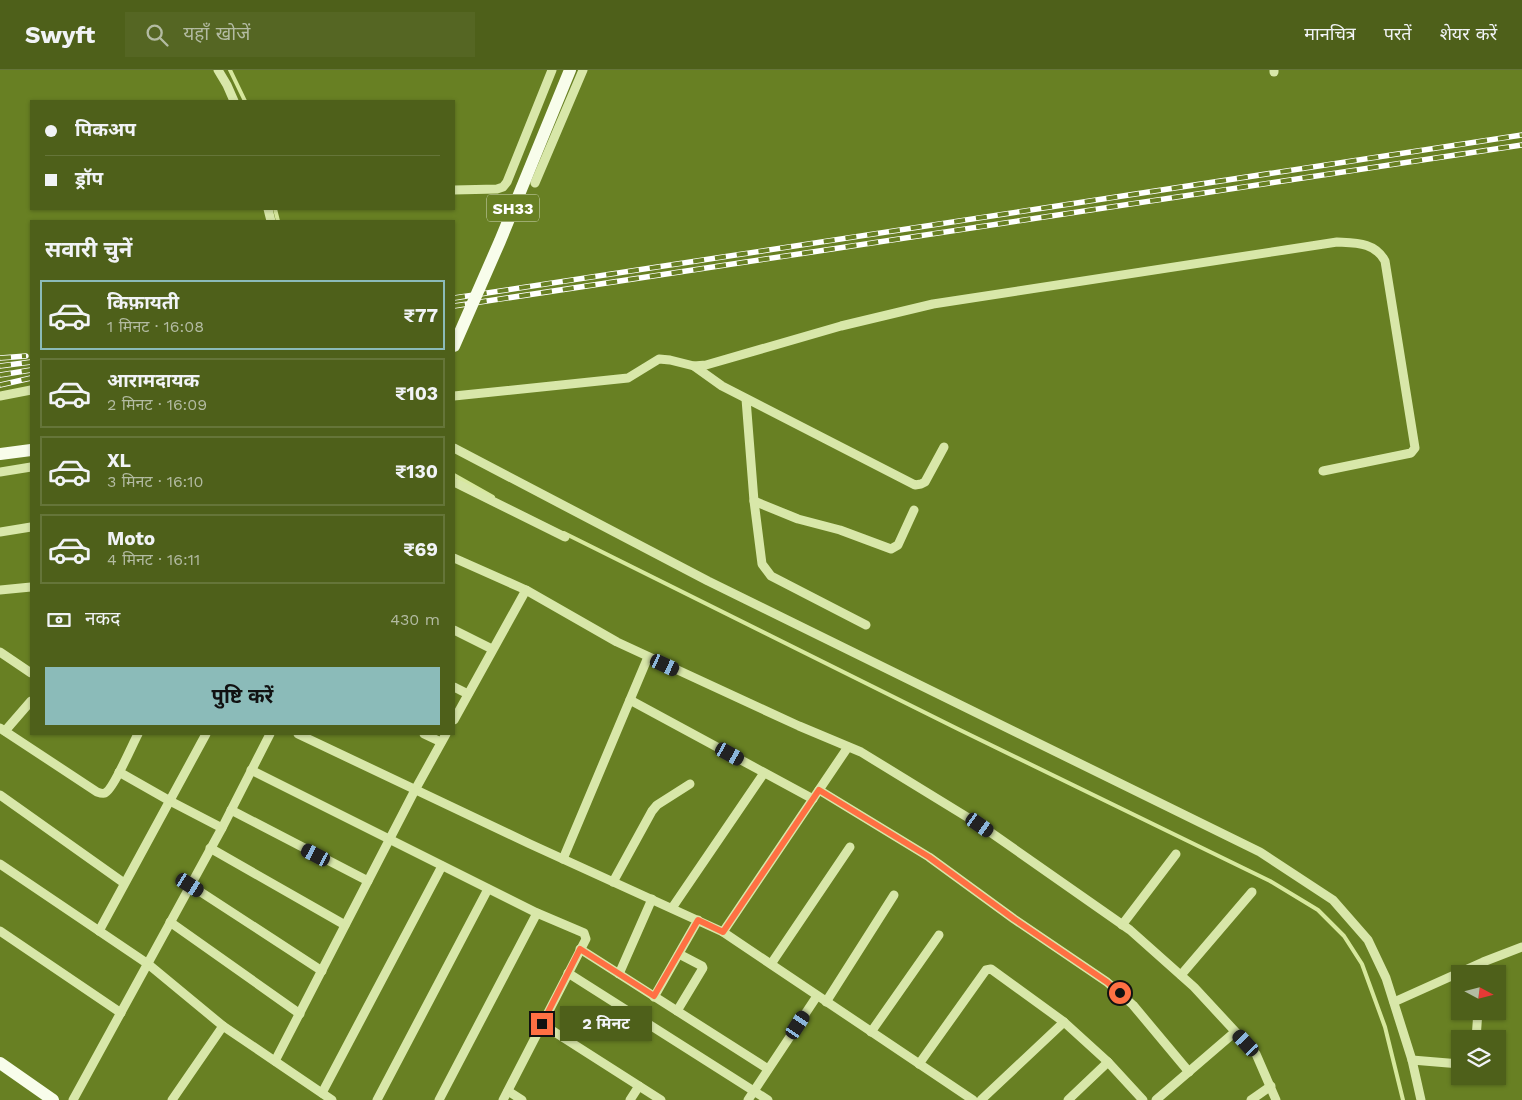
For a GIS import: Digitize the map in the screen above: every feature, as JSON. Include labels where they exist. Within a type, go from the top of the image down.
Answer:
[{"type":"main road","name":"SH33","points":[[455,344],[500,241],[570,70]]},
{"type":"main road","points":[[0,454],[30,450]]},
{"type":"main road","points":[[0,1063],[53,1100]]},
{"type":"street","points":[[218,70],[227,84],[234,100]]},
{"type":"street","points":[[455,190],[497,189],[503,187],[552,70]]},
{"type":"street","points":[[536,183],[583,70]]},
{"type":"street","points":[[455,396],[628,378],[659,359],[694,366],[706,365],[841,326],[933,304],[1337,242],[1357,243],[1373,247],[1381,252],[1385,261],[1415,448],[1411,453],[1323,471]]},
{"type":"street","points":[[694,366],[722,386],[915,484],[925,482],[944,447]]},
{"type":"street","points":[[0,396],[30,390]]},
{"type":"street","points":[[746,398],[754,501],[762,564],[771,576],[866,625]]},
{"type":"street","points":[[455,449],[708,581],[1260,852],[1333,900],[1368,940],[1386,978],[1412,1060],[1421,1100]]},
{"type":"street","points":[[0,472],[30,467]]},
{"type":"street","points":[[455,482],[565,537]]},
{"type":"street","points":[[754,501],[798,519],[840,530],[891,549],[898,545],[914,510]]},
{"type":"street","points":[[0,532],[30,527]]},
{"type":"street","points":[[455,558],[526,590],[616,642],[861,752],[980,825],[1122,925],[1194,987],[1256,1054],[1276,1100]]},
{"type":"street","points":[[0,590],[30,587]]},
{"type":"street","points":[[455,718],[526,590]]},
{"type":"street","points":[[455,630],[492,649]]},
{"type":"street","points":[[0,652],[30,672]]},
{"type":"street","points":[[563,859],[648,657]]},
{"type":"street","points":[[455,688],[468,694]]},
{"type":"street","points":[[630,700],[812,799]]},
{"type":"street","points":[[30,702],[3,730],[97,792],[106,793],[138,735]]},
{"type":"street","points":[[100,931],[124,883],[205,735]]},
{"type":"street","points":[[73,1100],[222,828],[269,735]]},
{"type":"street","points":[[300,735],[723,932],[973,1100]]},
{"type":"street","points":[[275,1062],[415,790],[444,738],[429,735]]},
{"type":"street","points":[[723,932],[848,747]]},
{"type":"street","points":[[251,770],[537,913],[584,933],[586,940],[504,1100]]},
{"type":"street","points":[[119,772],[222,828]]},
{"type":"street","points":[[672,908],[764,773]]},
{"type":"street","points":[[613,882],[652,811],[657,805],[690,784]]},
{"type":"street","points":[[819,790],[929,857],[1014,919],[1107,982],[1132,1005],[1189,1072]]},
{"type":"street","points":[[0,794],[124,883]]},
{"type":"street","points":[[231,810],[368,881]]},
{"type":"street","points":[[771,964],[850,847]]},
{"type":"street","points":[[210,848],[345,925]]},
{"type":"street","points":[[1122,925],[1176,854]]},
{"type":"street","points":[[0,864],[148,964],[223,1026],[332,1100]]},
{"type":"street","points":[[322,1093],[442,866]]},
{"type":"street","points":[[190,885],[322,971]]},
{"type":"street","points":[[377,1100],[488,889]]},
{"type":"street","points":[[1180,975],[1252,892]]},
{"type":"street","points":[[826,1002],[894,895]]},
{"type":"street","points":[[619,974],[652,899]]},
{"type":"street","points":[[439,1100],[537,913]]},
{"type":"street","points":[[654,996],[698,920]]},
{"type":"street","points":[[170,922],[300,1014]]},
{"type":"street","points":[[0,931],[121,1013]]},
{"type":"street","points":[[871,1032],[939,935]]},
{"type":"street","points":[[1394,1002],[1483,962],[1522,947]]},
{"type":"street","points":[[580,949],[768,1069]]},
{"type":"street","points":[[677,1011],[702,968],[702,966],[679,954]]},
{"type":"street","points":[[919,1064],[986,970],[989,969],[1064,1022],[1108,1062],[1143,1100]]},
{"type":"street","points":[[568,973],[768,1100]]},
{"type":"street","points":[[748,1100],[817,996]]},
{"type":"street","points":[[981,1100],[1064,1022]]},
{"type":"street","points":[[542,1024],[661,1100]]},
{"type":"street","points":[[174,1099],[223,1026]]},
{"type":"street","points":[[1156,1100],[1235,1032]]},
{"type":"street","points":[[1412,1060],[1451,1063]]},
{"type":"street","points":[[1068,1100],[1108,1062]]},
{"type":"street","points":[[630,1100],[639,1086]]},
{"type":"street","points":[[1251,1100],[1271,1086]]},
{"type":"street","points":[[508,1091],[522,1100]]},
{"type":"waterway","points":[[230,70],[245,100]]},
{"type":"waterway","points":[[275,210],[278,220]]},
{"type":"waterway","points":[[455,476],[493,497]]},
{"type":"waterway","points":[[564,533],[958,729],[1270,881],[1318,910],[1344,936],[1362,964],[1385,1027],[1403,1100]]},
{"type":"railway","points":[[455,298],[1522,135]]},
{"type":"railway","points":[[455,306],[1522,145]]},
{"type":"railway","points":[[0,358],[26,356]]},
{"type":"railway","points":[[0,366],[30,362]]},
{"type":"railway","points":[[0,375],[30,370]]},
{"type":"railway","points":[[0,385],[30,378]]},
{"type":"route","points":[[542,1024],[580,949],[654,996],[698,920],[723,932],[819,790],[929,857],[1120,993]]}]
